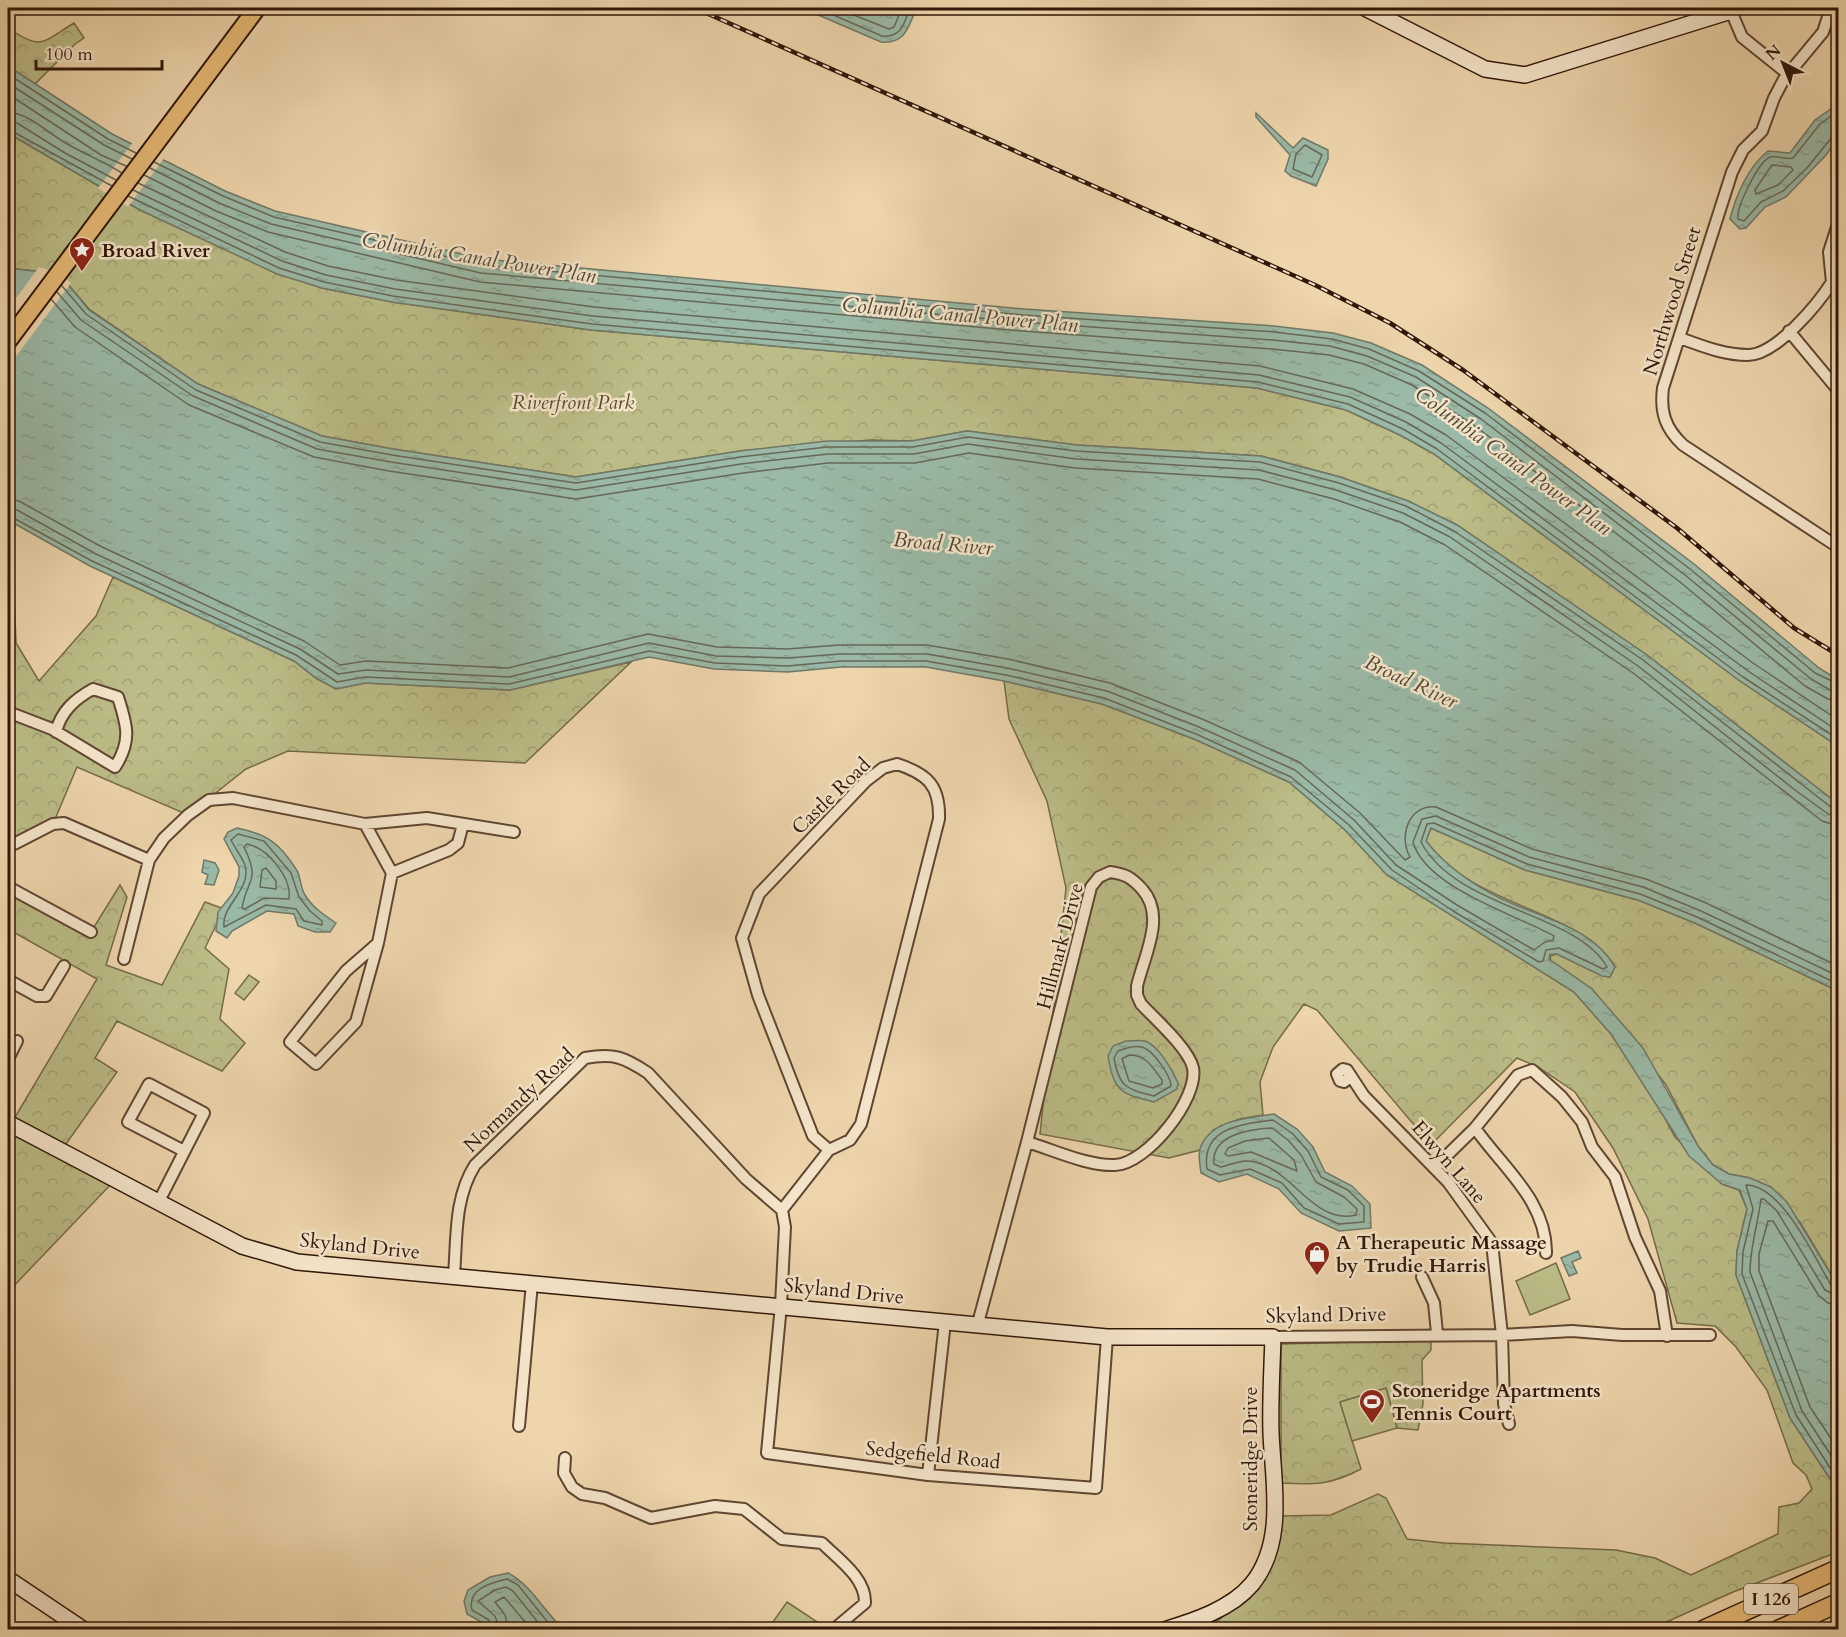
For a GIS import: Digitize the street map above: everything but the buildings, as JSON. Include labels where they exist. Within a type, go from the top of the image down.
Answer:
[{"type":"highway","name":"I 126","points":[[1703,1629],[1839,1569]]},
{"type":"highway","name":"I 126","points":[[1778,1629],[1839,1603]]},
{"type":"main road","points":[[8,341],[257,8]]},
{"type":"street","points":[[1365,8],[1485,69],[1525,75],[1733,9],[1742,37],[1788,74]]},
{"type":"street","name":"Northwood Street","points":[[1831,8],[1823,32],[1788,74],[1774,98],[1762,131],[1743,150],[1732,172],[1664,388],[1662,401],[1663,414],[1671,431],[1683,445],[1839,547]]},
{"type":"street","points":[[1680,338],[1715,351],[1751,355],[1764,351],[1807,316],[1832,282],[1829,252],[1839,224]]},
{"type":"street","points":[[1789,331],[1839,390]]},
{"type":"street","points":[[8,712],[56,732],[115,767],[124,753],[127,725],[118,697],[93,689],[76,699],[59,719],[56,732]]},
{"type":"street","name":"Castle Road","points":[[782,1210],[829,1150],[850,1140],[861,1124],[939,819],[940,802],[936,790],[926,777],[897,764],[883,768],[866,781],[759,894],[742,938],[758,995],[813,1136],[829,1150]]},
{"type":"street","points":[[124,959],[149,860],[164,838],[188,815],[209,800],[233,798],[365,824],[427,818],[514,832]]},
{"type":"street","points":[[8,844],[14,844],[52,824],[64,823],[149,860]]},
{"type":"street","points":[[365,824],[392,873],[378,943],[356,1022],[315,1064],[290,1042],[346,971],[378,943]]},
{"type":"street","points":[[392,873],[449,850],[458,843],[463,824]]},
{"type":"street","name":"Hillmark Drive","points":[[978,1323],[1027,1142],[1091,887],[1099,877],[1110,872],[1127,874],[1150,898],[1156,916],[1140,971],[1137,995],[1189,1059],[1194,1078],[1190,1092],[1172,1122],[1153,1145],[1134,1159],[1118,1165],[1100,1164],[1027,1142]]},
{"type":"street","points":[[8,887],[91,932]]},
{"type":"street","points":[[8,980],[37,996],[46,996],[64,966]]},
{"type":"street","points":[[8,1059],[17,1041]]},
{"type":"street","name":"Normandy Road","points":[[454,1275],[459,1210],[465,1181],[475,1165],[585,1058],[608,1054],[629,1060],[648,1073],[746,1179],[782,1210]]},
{"type":"street","points":[[1434,1168],[1475,1128],[1518,1075],[1532,1070],[1562,1097],[1582,1122],[1592,1147],[1615,1177],[1635,1237],[1660,1291],[1665,1311],[1667,1336]]},
{"type":"street","name":"Elwyn Lane","points":[[1350,1077],[1364,1096],[1448,1182],[1492,1243],[1502,1335],[1504,1404],[1509,1424]]},
{"type":"street","points":[[158,1203],[204,1113],[149,1084],[128,1122],[184,1151]]},
{"type":"street","name":"Skyland Drive","points":[[8,1123],[242,1246],[297,1262],[781,1305],[945,1322],[978,1323],[1107,1337],[1502,1335],[1572,1331],[1667,1336],[1710,1335]]},
{"type":"street","points":[[1475,1128],[1536,1208],[1546,1237],[1546,1253]]},
{"type":"street","points":[[781,1305],[785,1227],[782,1210]]},
{"type":"street","points":[[1422,1277],[1434,1303],[1437,1334]]},
{"type":"street","points":[[519,1426],[532,1283]]},
{"type":"street","name":"Sedgefield Road","points":[[781,1305],[766,1453],[928,1475],[1096,1488],[1107,1337]]},
{"type":"street","points":[[928,1475],[945,1322]]},
{"type":"street","name":"Stoneridge Drive","points":[[1164,1629],[1192,1621],[1222,1607],[1252,1584],[1269,1552],[1275,1510],[1271,1432],[1273,1337]]},
{"type":"street","points":[[565,1458],[564,1473],[572,1487],[582,1494],[605,1498],[651,1518],[715,1506],[744,1509],[782,1539],[822,1542],[856,1576],[866,1593],[865,1603],[833,1629]]},
{"type":"street","points":[[8,1579],[84,1629]]},
{"type":"green space","points":[[74,23],[84,38],[34,85],[8,66],[8,28],[28,40],[41,42]]},
{"type":"green space","name":"Riverfront Park","points":[[8,133],[140,210],[277,273],[322,288],[392,302],[591,330],[1257,388],[1346,410],[1434,454],[1740,681],[1838,746],[1838,804],[1647,655],[1457,525],[1408,501],[1340,477],[1261,456],[1077,445],[967,431],[912,441],[870,440],[740,451],[576,477],[322,436],[198,384],[89,309],[66,282],[51,273],[8,268]]},
{"type":"green space","points":[[8,557],[13,567],[16,643],[39,681],[96,616],[113,577],[294,661],[316,678],[336,689],[365,683],[510,690],[631,662],[525,763],[288,751],[246,769],[188,815],[77,767],[53,824],[8,844]]},
{"type":"green space","points":[[1004,681],[1102,704],[1194,739],[1289,782],[1345,830],[1387,875],[1574,992],[1611,1034],[1655,1100],[1675,1137],[1722,1184],[1739,1190],[1747,1209],[1737,1251],[1736,1275],[1790,1418],[1838,1491],[1838,1552],[1733,1592],[1651,1629],[1188,1629],[1219,1620],[1261,1580],[1281,1516],[1331,1515],[1378,1494],[1386,1498],[1407,1539],[1444,1543],[1616,1550],[1655,1558],[1691,1575],[1778,1534],[1779,1507],[1799,1503],[1812,1489],[1806,1475],[1793,1463],[1767,1390],[1736,1347],[1715,1326],[1677,1323],[1648,1219],[1613,1148],[1575,1092],[1538,1067],[1517,1058],[1431,1145],[1317,1010],[1304,1004],[1273,1047],[1260,1082],[1263,1115],[1239,1119],[1213,1130],[1200,1150],[1169,1158],[1040,1134],[1066,888],[1047,801],[1009,719]]},
{"type":"green space","points":[[1431,828],[1525,870],[1638,900],[1695,923],[1838,991],[1838,1286],[1800,1222],[1750,1178],[1729,1174],[1713,1165],[1698,1146],[1666,1085],[1608,1009],[1592,989],[1551,961],[1550,956],[1557,954],[1603,976],[1610,977],[1615,967],[1613,963],[1593,942],[1569,927],[1482,888],[1462,875],[1443,860],[1426,841]]},
{"type":"green space","points":[[8,878],[14,890],[91,932],[120,885],[127,897],[106,965],[162,985],[205,902],[224,909],[205,948],[229,969],[220,1019],[245,1043],[222,1071],[117,1021],[95,1058],[117,1072],[61,1151],[115,1180],[8,1292],[8,1123],[11,1124],[97,979],[8,929]]},
{"type":"green space","points":[[249,975],[259,982],[244,1000],[235,993]]},
{"type":"green space","points":[[1556,1263],[1570,1299],[1530,1315],[1516,1281]]},
{"type":"green space","points":[[1431,1340],[1431,1350],[1422,1360],[1423,1404],[1418,1430],[1397,1428],[1386,1389],[1340,1402],[1361,1469],[1322,1483],[1281,1483],[1281,1344]]},
{"type":"green space","points":[[1386,1388],[1397,1428],[1352,1441],[1340,1402]]},
{"type":"green space","points":[[787,1602],[825,1627],[823,1629],[768,1629]]},
{"type":"water","points":[[802,8],[916,9],[908,28],[901,37],[889,42],[881,42]]},
{"type":"water","name":"Columbia Canal Power Plan","points":[[8,66],[112,134],[225,191],[275,211],[484,259],[1024,309],[1274,326],[1333,333],[1371,343],[1422,365],[1488,408],[1694,564],[1819,668],[1838,680],[1838,746],[1740,681],[1434,454],[1346,410],[1257,388],[591,330],[392,302],[322,288],[277,274],[140,210],[8,133]]},
{"type":"water","points":[[1838,104],[1838,137],[1827,154],[1786,197],[1765,207],[1746,228],[1740,229],[1730,219],[1739,191],[1754,165],[1768,151],[1790,153],[1815,120]]},
{"type":"water","points":[[1256,113],[1293,148],[1303,138],[1328,150],[1328,159],[1316,186],[1291,176],[1285,171],[1290,155],[1256,117]]},
{"type":"water","points":[[8,268],[51,273],[66,282],[89,310],[198,384],[322,436],[393,449],[576,477],[740,451],[827,441],[912,441],[967,431],[1077,445],[1261,456],[1340,477],[1408,501],[1457,525],[1647,655],[1838,804],[1838,991],[1695,923],[1638,900],[1525,870],[1431,828],[1426,841],[1459,873],[1478,886],[1578,932],[1605,953],[1615,967],[1610,977],[1602,976],[1557,954],[1550,954],[1549,959],[1592,989],[1643,1048],[1698,1146],[1713,1165],[1729,1174],[1750,1178],[1771,1187],[1787,1202],[1838,1286],[1838,1491],[1790,1418],[1736,1275],[1737,1251],[1747,1209],[1740,1190],[1722,1184],[1689,1156],[1611,1034],[1574,992],[1387,875],[1345,830],[1289,782],[1194,739],[1102,704],[1004,681],[926,667],[841,667],[788,672],[714,669],[649,657],[510,690],[365,683],[336,689],[316,678],[294,661],[90,566],[8,520]]},
{"type":"water","points":[[237,828],[264,836],[284,852],[298,872],[303,892],[308,899],[336,923],[330,932],[315,932],[298,926],[294,914],[267,911],[232,931],[227,938],[216,931],[218,912],[233,893],[239,876],[239,867],[224,839],[228,832]]},
{"type":"water","points":[[204,860],[215,863],[219,870],[214,885],[205,884],[208,875],[202,872]]},
{"type":"water","points":[[1126,1041],[1145,1041],[1155,1048],[1173,1072],[1178,1083],[1177,1089],[1154,1102],[1121,1090],[1113,1077],[1108,1056],[1113,1046]]},
{"type":"water","points":[[1274,1114],[1297,1129],[1313,1147],[1325,1172],[1352,1186],[1370,1204],[1371,1228],[1339,1231],[1301,1213],[1279,1189],[1247,1174],[1219,1182],[1201,1173],[1200,1149],[1212,1131],[1231,1122]]},
{"type":"water","points":[[1578,1251],[1581,1258],[1572,1262],[1577,1273],[1569,1276],[1561,1258]]},
{"type":"water","points":[[508,1573],[524,1584],[563,1629],[487,1629],[485,1624],[467,1614],[464,1601],[468,1590],[490,1577]]},
{"type":"pier","points":[[134,141],[165,157],[128,207],[98,188]]},
{"type":"pier","points":[[39,267],[61,274],[71,283],[8,367],[8,309]]},
{"type":"railway","points":[[695,8],[1315,285],[1390,323],[1463,370],[1677,528],[1794,628],[1838,655]]},
{"type":"place","name":"Broad River","points":[[82,273]]},
{"type":"place","name":"A Therapeutic Massage by Trudie Harris","points":[[1317,1277]]},
{"type":"place","name":"Stoneridge Apartments Tennis Court","points":[[1372,1425]]}]
